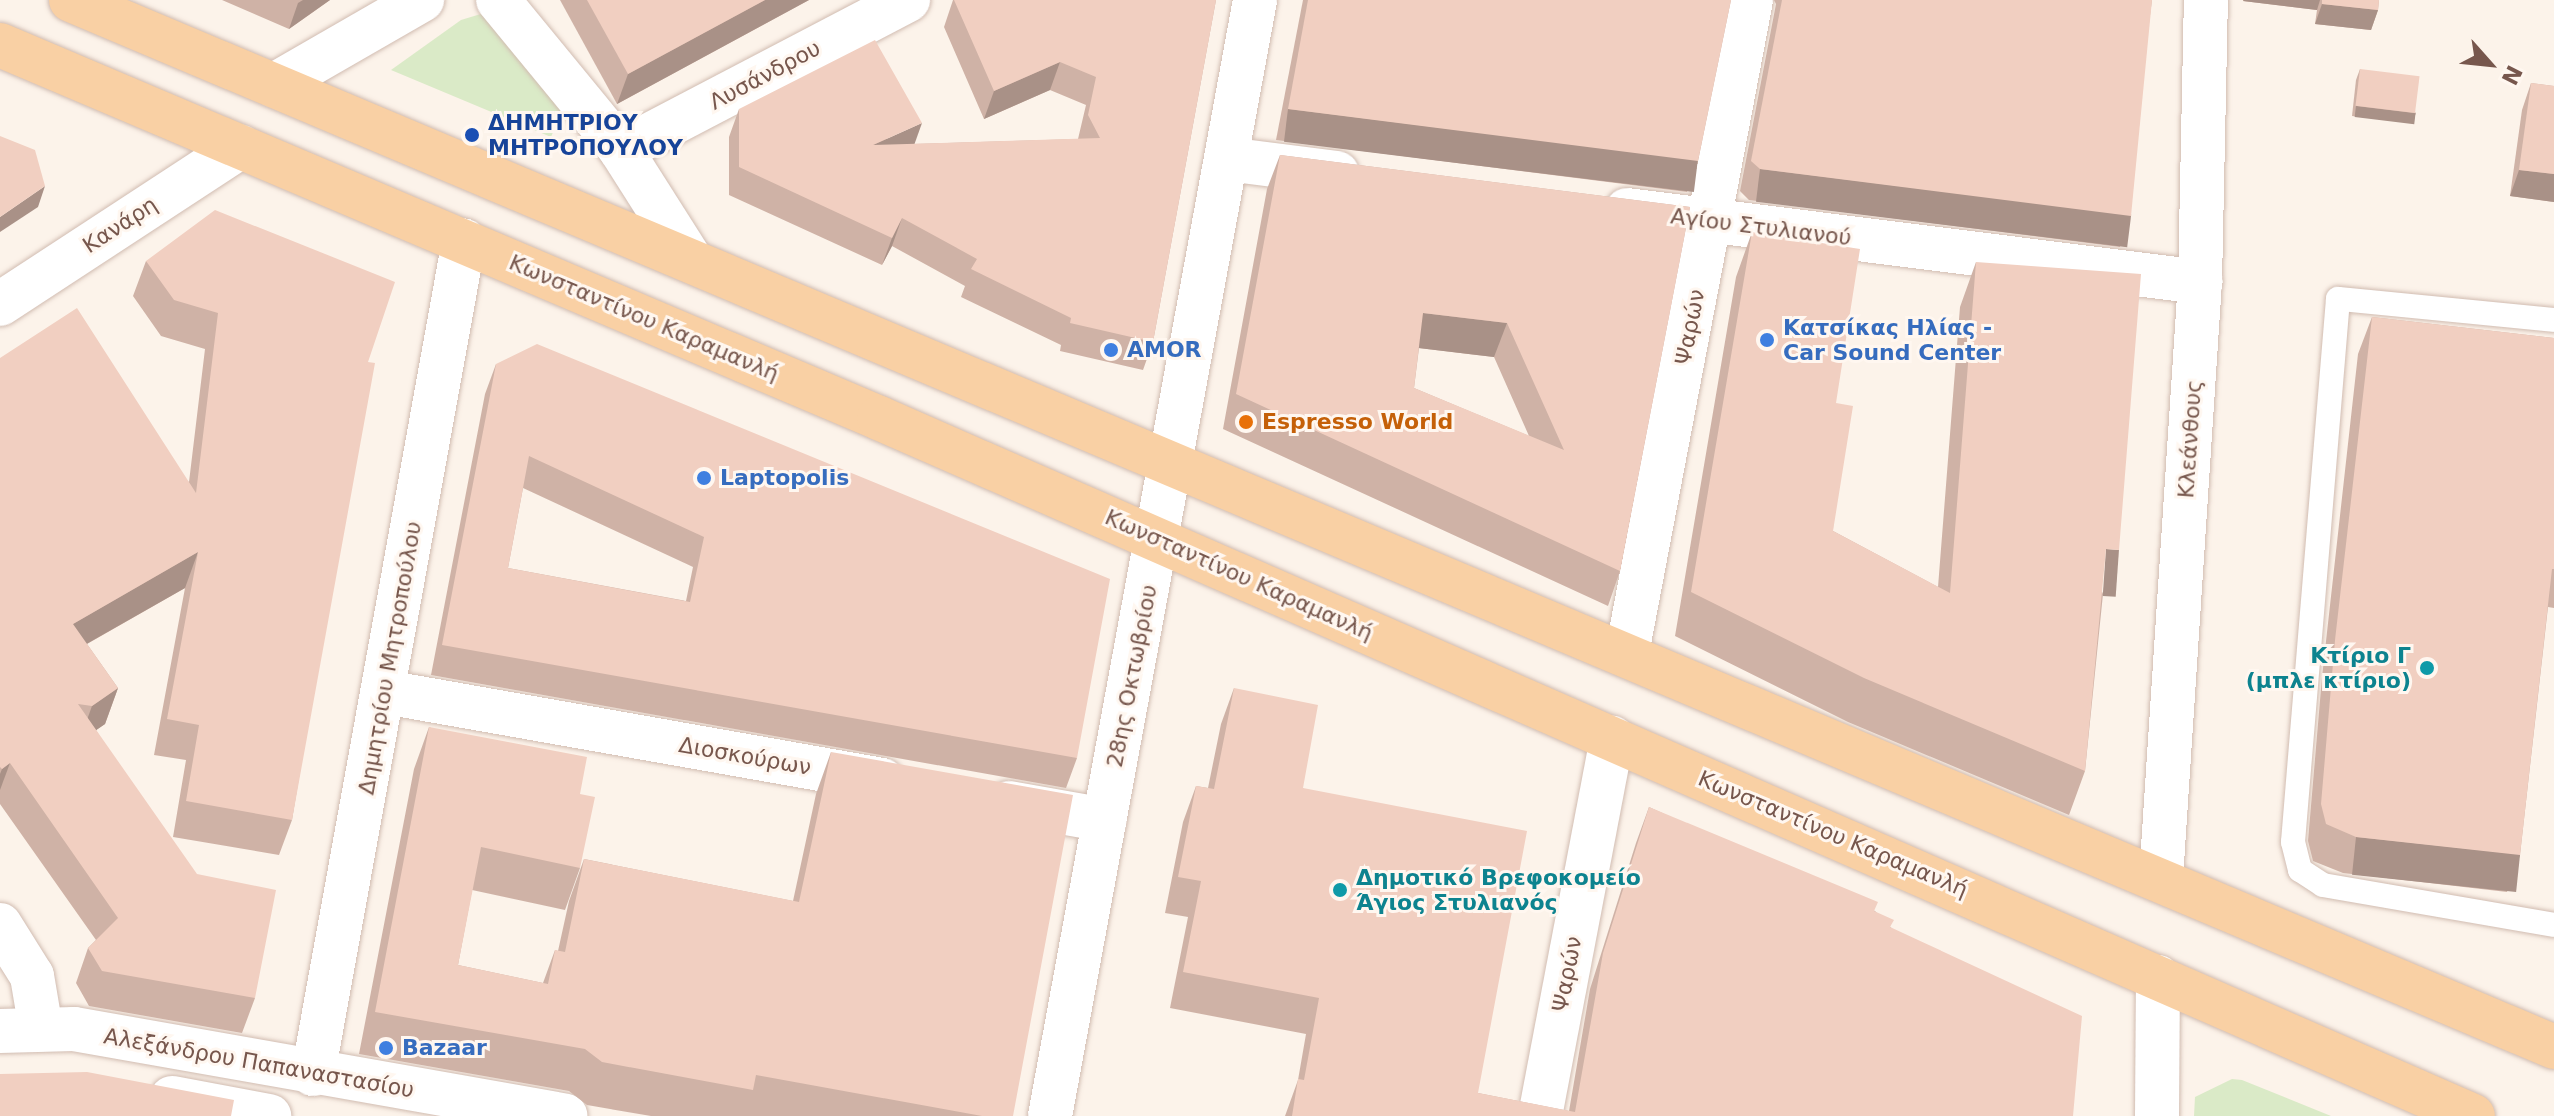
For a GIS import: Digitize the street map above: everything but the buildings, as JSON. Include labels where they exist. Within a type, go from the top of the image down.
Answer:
[{"type":"main road","points":[[71,0],[1172,458],[2554,1047]]},
{"type":"main road","name":"Κωνσταντίνου Καραμανλή","points":[[0,45],[1157,540],[2473,1116]]},
{"type":"street","points":[[274,85],[422,0]]},
{"type":"street","points":[[498,0],[621,150],[689,257]]},
{"type":"street","name":"Λυσάνδρου","points":[[621,150],[908,0]]},
{"type":"street","name":"28ης Οκτωβρίου","points":[[1050,1116],[1255,0]]},
{"type":"street","name":"Ψαρών","points":[[1627,653],[1751,0]]},
{"type":"street","name":"Κλεάνθους","points":[[2161,878],[2200,282],[2206,0]]},
{"type":"street","name":"Κανάρη","points":[[0,304],[240,147]]},
{"type":"street","points":[[1227,159],[1383,179]]},
{"type":"street","name":"Αγίου Στυλιανού","points":[[1585,205],[2200,282]]},
{"type":"street","name":"Δημητρίου Μητροπούλου","points":[[313,1074],[385,692],[464,241]]},
{"type":"street","name":"Διοσκούρων","points":[[385,692],[917,787]]},
{"type":"street","name":"Ψαρών","points":[[1540,1116],[1612,738]]},
{"type":"street","points":[[964,795],[1105,820]]},
{"type":"street","points":[[0,925],[32,976],[20,1030]]},
{"type":"street","points":[[2157,1116],[2158,977]]},
{"type":"street","name":"Αλεξάνδρου Παπαναστασίου","points":[[20,1030],[565,1116]]},
{"type":"street","points":[[127,1089],[269,1116]]},
{"type":"lane","points":[[2554,320],[2338,299],[2293,842],[2300,870],[2323,885],[2554,925]]},
{"type":"green space","points":[[484,13],[564,106],[551,137],[391,70],[461,20]]},
{"type":"green space","points":[[2232,1079],[2242,1080],[2331,1116],[2194,1116],[2195,1097]]},
{"type":"place","name":"ΔΗΜΗΤΡΙΟΥ ΜΗΤΡΟΠΟΥΛΟΥ","points":[[472,135]]},
{"type":"place","name":"Κατσίκας Ηλίας - Car Sound Center","points":[[1767,340]]},
{"type":"place","name":"AMOR","points":[[1111,350]]},
{"type":"place","name":"Espresso World","points":[[1246,422]]},
{"type":"place","name":"Laptopolis","points":[[704,478]]},
{"type":"place","name":"Κτίριο Γ (μπλε κτίριο)","points":[[2427,668]]},
{"type":"place","name":"Δημοτικό Βρεφοκομείο Άγιος Στυλιανός","points":[[1340,890]]},
{"type":"place","name":"Bazaar","points":[[386,1048]]}]
